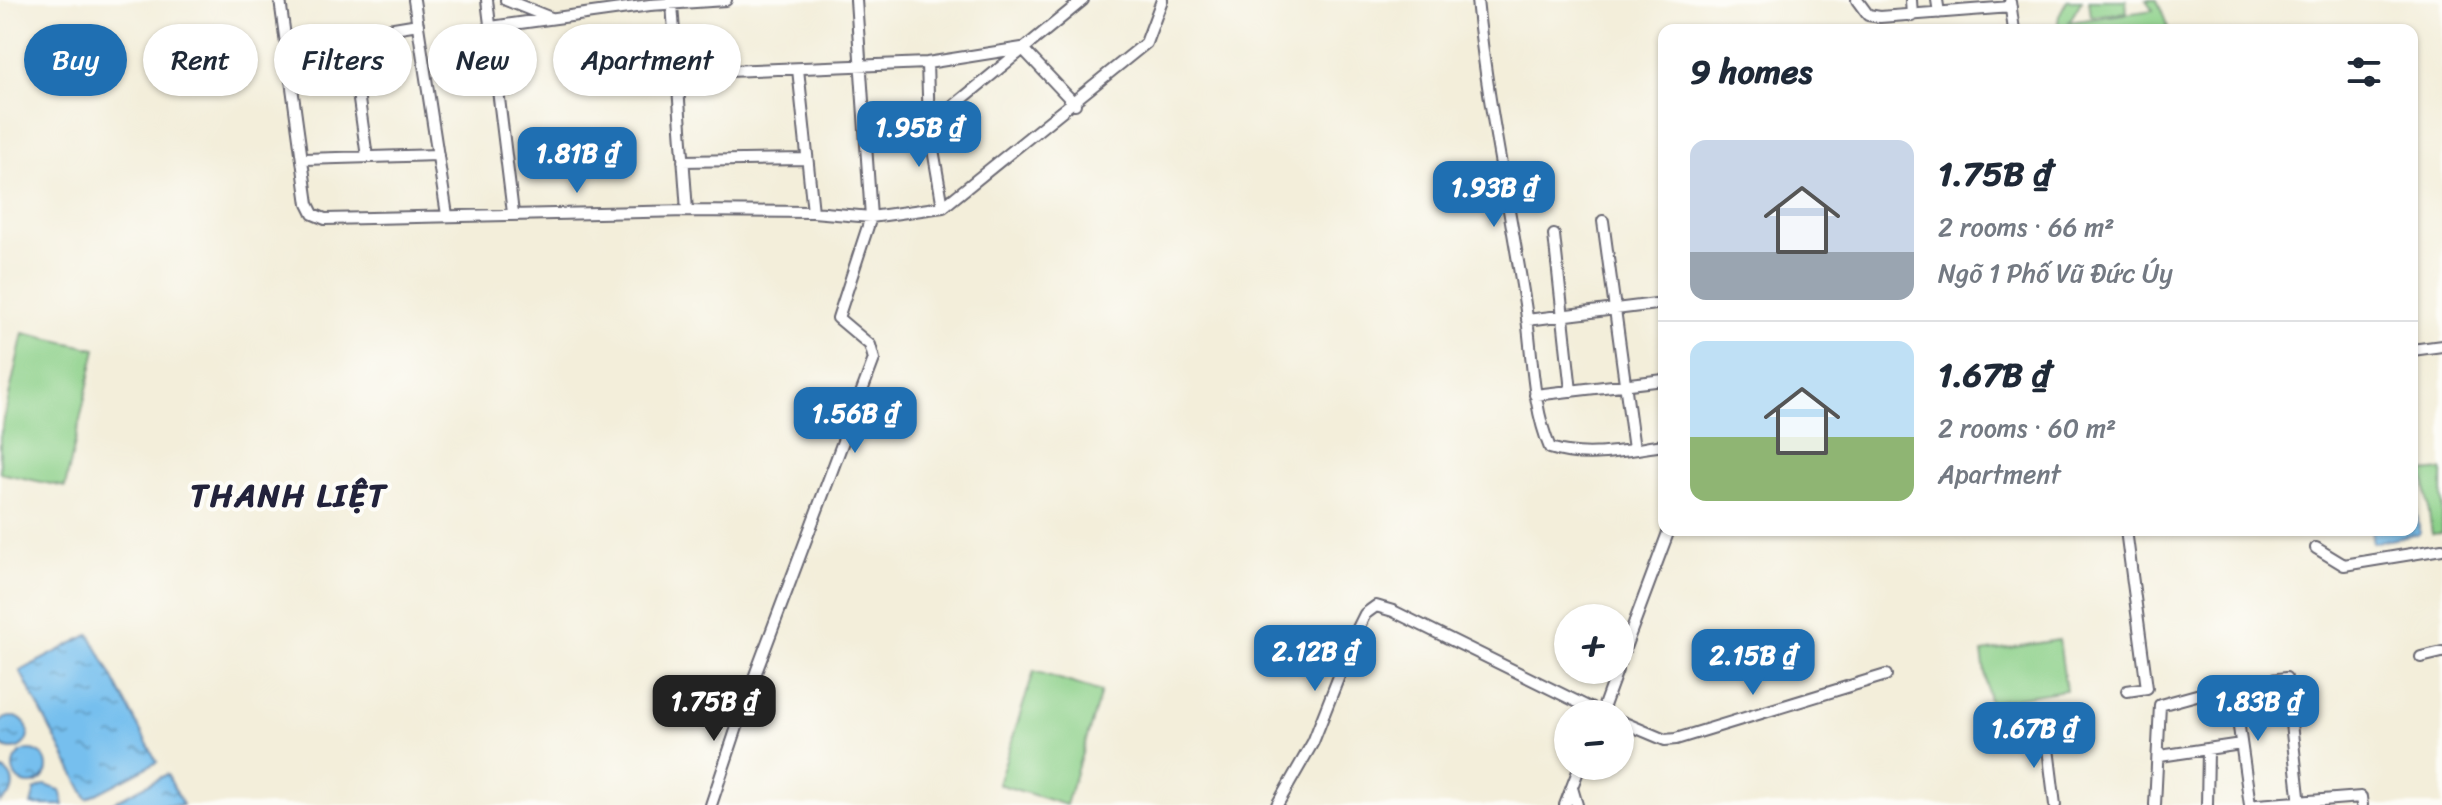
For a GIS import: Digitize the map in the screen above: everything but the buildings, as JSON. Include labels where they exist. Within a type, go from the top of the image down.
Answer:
[{"type":"street","points":[[280,0],[283,24]]},
{"type":"street","points":[[414,0],[447,215]]},
{"type":"street","points":[[487,0],[491,24]]},
{"type":"street","points":[[506,0],[552,19]]},
{"type":"street","points":[[514,24],[726,0]]},
{"type":"street","points":[[711,805],[749,691],[874,359],[871,346],[838,318],[871,217],[856,0]]},
{"type":"street","points":[[929,126],[1083,0]]},
{"type":"street","points":[[1477,0],[1485,83],[1527,320],[1538,421],[1550,448],[1590,455],[1658,446]]},
{"type":"street","points":[[1857,0],[1868,15],[1912,16],[2010,3],[2013,24]]},
{"type":"street","points":[[1911,0],[1912,16]]},
{"type":"street","points":[[1937,0],[1939,13]]},
{"type":"street","points":[[294,96],[308,204],[313,214],[325,219],[687,211],[813,212],[871,217],[943,207],[1075,104],[1146,43],[1159,2]]},
{"type":"street","points":[[672,4],[673,24]]},
{"type":"street","points":[[412,25],[418,24]]},
{"type":"street","points":[[741,71],[927,63],[1022,48]]},
{"type":"street","points":[[1022,48],[1075,104]]},
{"type":"street","points":[[927,63],[929,126],[943,207]]},
{"type":"street","points":[[798,69],[813,212]]},
{"type":"street","points":[[358,96],[367,157]]},
{"type":"street","points":[[499,96],[513,213]]},
{"type":"street","points":[[679,96],[687,211]]},
{"type":"street","points":[[304,159],[438,155]]},
{"type":"street","points":[[683,161],[807,159]]},
{"type":"street","points":[[1603,221],[1634,449]]},
{"type":"street","points":[[1554,235],[1571,391]]},
{"type":"street","points":[[1527,320],[1658,304]]},
{"type":"street","points":[[2418,349],[2442,346]]},
{"type":"street","points":[[1535,395],[1658,381]]},
{"type":"street","points":[[1634,624],[1667,536]]},
{"type":"street","points":[[2127,536],[2147,688],[2127,691]]},
{"type":"street","points":[[2316,548],[2344,565],[2442,549]]},
{"type":"street","points":[[1277,805],[1313,742],[1358,628],[1365,614],[1376,606],[1393,611],[1573,700]]},
{"type":"street","points":[[2421,657],[2442,652]]},
{"type":"street","points":[[1634,727],[1665,740],[1676,739],[1886,675]]},
{"type":"street","points":[[2155,805],[2160,756],[2160,705],[2233,685],[2286,678],[2300,803]]},
{"type":"street","points":[[2233,685],[2250,805]]},
{"type":"street","points":[[2046,732],[2055,805]]},
{"type":"street","points":[[2160,756],[2241,744]]},
{"type":"street","points":[[2207,805],[2208,751]]},
{"type":"street","points":[[1565,805],[1575,780]]},
{"type":"street","points":[[1572,788],[1577,805]]},
{"type":"street","points":[[2257,805],[2361,797],[2362,805]]},
{"type":"green space","points":[[2067,0],[2082,0],[2069,22],[2153,10],[2146,0],[2157,0],[2167,24],[2058,24]]},
{"type":"green space","points":[[2089,0],[2126,0],[2127,12],[2091,16]]},
{"type":"green space","points":[[23,333],[96,349],[65,487],[0,473],[0,437]]},
{"type":"green space","points":[[2442,470],[2442,533],[2432,534],[2423,472]]},
{"type":"green space","points":[[2059,640],[2066,690],[1989,702],[1982,652]]},
{"type":"green space","points":[[1034,671],[1101,692],[1066,805],[998,784]]},
{"type":"water","points":[[2372,536],[2410,536],[2373,543]]},
{"type":"water","points":[[90,634],[157,762],[87,799],[20,671]]},
{"type":"water","points":[[6,719],[18,719],[26,727],[26,739],[18,747],[6,747],[-1,741],[-1,725]]},
{"type":"water","points":[[30,750],[42,755],[47,767],[42,779],[30,784],[18,779],[13,767],[18,755]]},
{"type":"water","points":[[0,769],[10,776],[13,787],[10,795],[0,802]]},
{"type":"water","points":[[167,774],[183,805],[108,805]]},
{"type":"water","points":[[45,785],[60,790],[64,805],[31,805],[35,790]]},
{"type":"district","name":"THANH LIỆT","points":[[289,495]]}]
